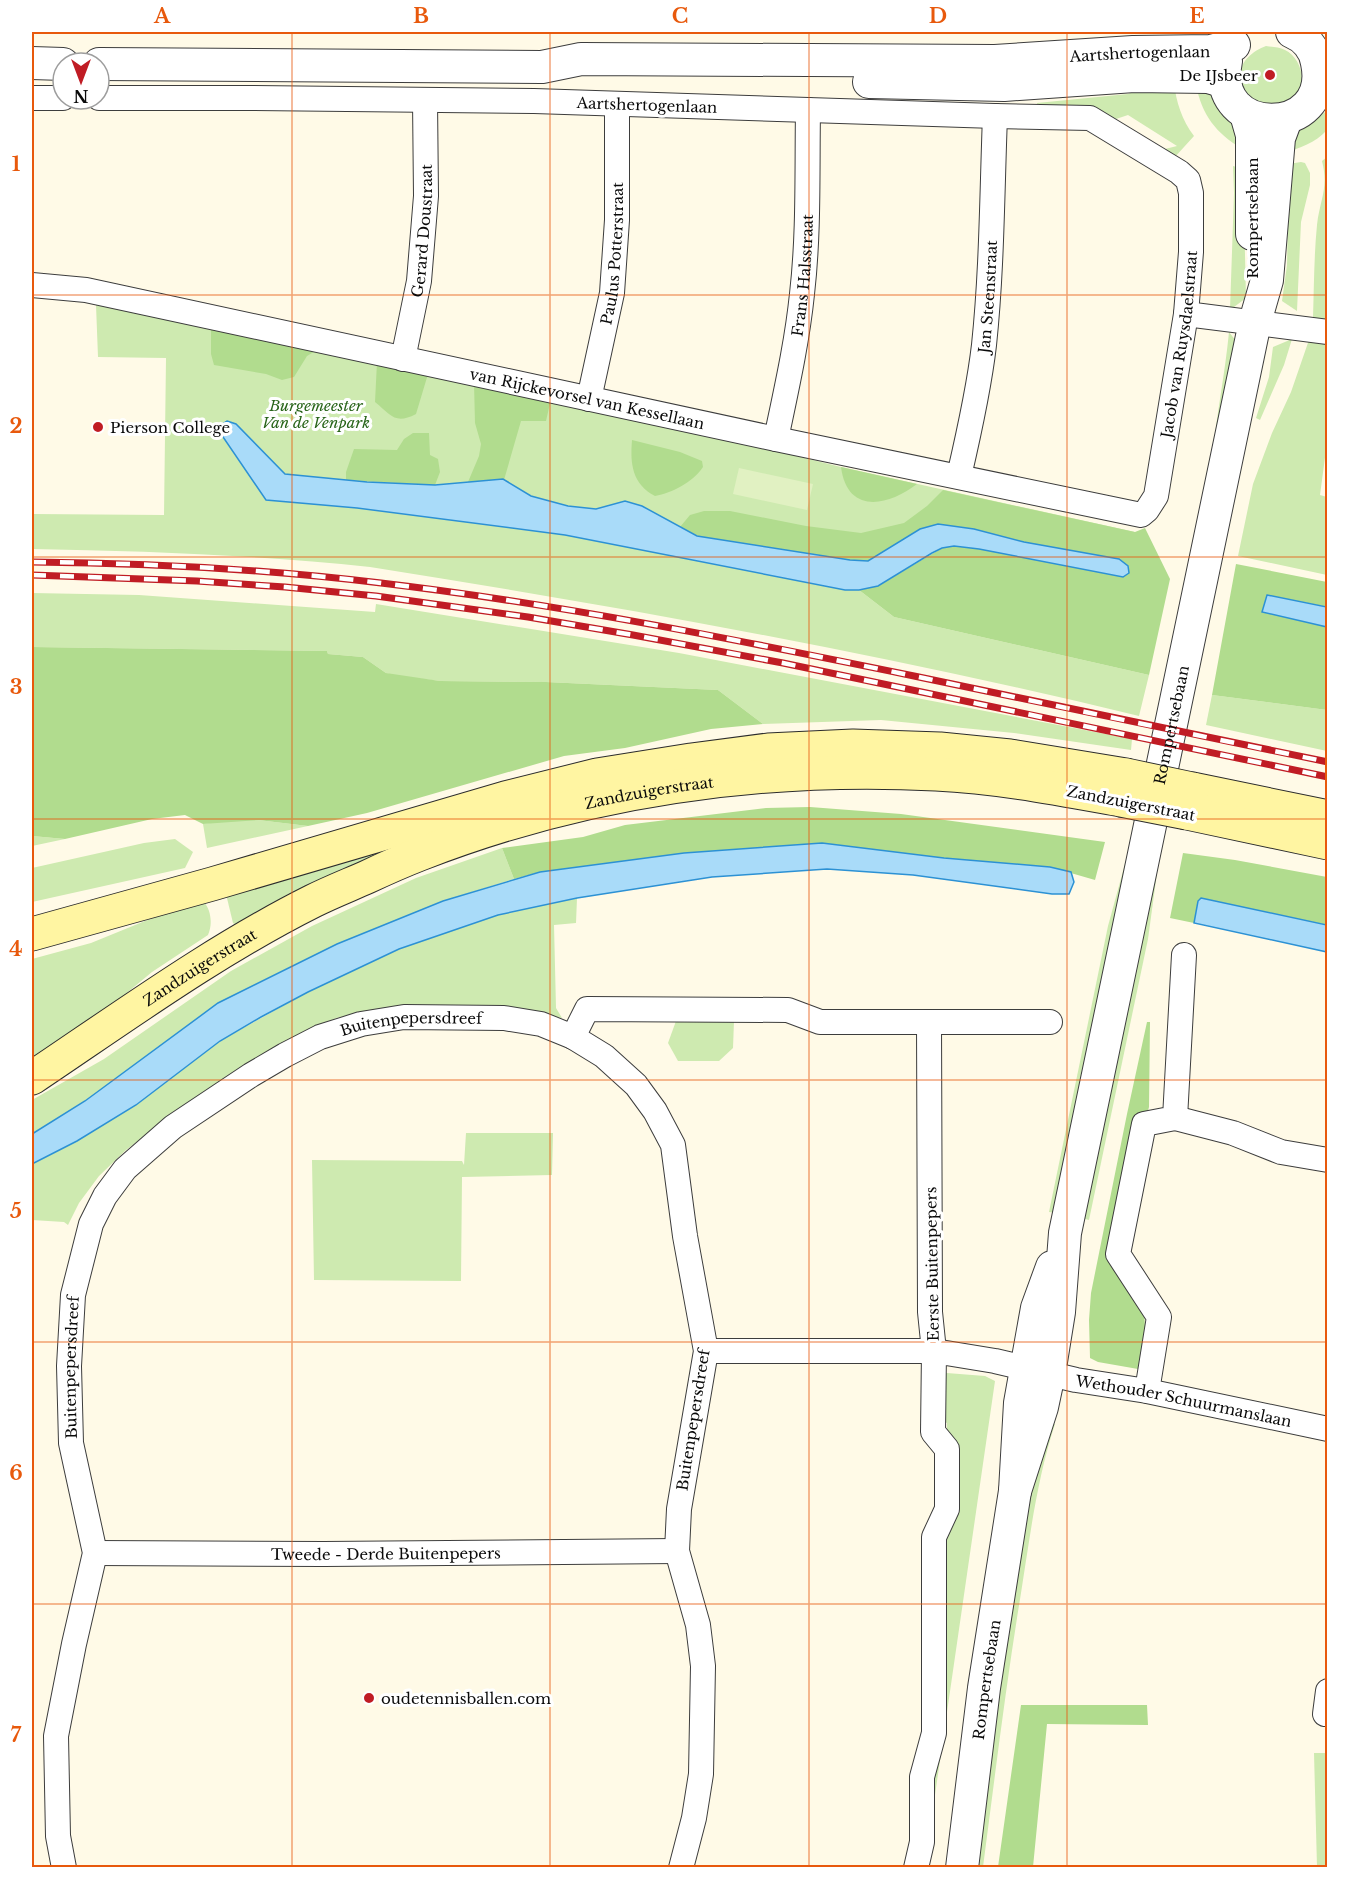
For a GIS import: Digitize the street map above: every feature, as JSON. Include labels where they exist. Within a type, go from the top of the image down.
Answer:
[{"type":"main road","name":"Zandzuigerstraat","points":[[32,934],[505,798],[597,775],[691,759],[768,750],[853,747],[929,749],[1010,756],[1124,787],[1190,801],[1328,843]]},
{"type":"main road","name":"Zandzuigerstraat","points":[[32,1078],[229,948],[313,901],[420,854],[512,822],[602,799],[692,784],[772,775],[854,771],[939,774],[1009,781],[1124,787]]},
{"type":"main road","name":"Zandzuigerstraat","points":[[1190,801],[1328,817]]},
{"type":"street","points":[[1295,32],[1322,63]]},
{"type":"street","points":[[1242,38],[1226,62],[1225,82],[1236,106],[1246,114],[1266,121],[1307,108]]},
{"type":"street","name":"Aartshertogenlaan","points":[[111,64],[542,67],[581,59],[995,61],[1133,52],[1211,51],[1242,38]]},
{"type":"street","points":[[32,63],[51,64]]},
{"type":"street","name":"Rompertsebaan","points":[[962,1868],[984,1688],[1015,1491],[1020,1403],[1038,1371],[1037,1308],[1065,1233],[1255,322],[1267,280],[1278,138],[1307,108],[1318,83],[1322,63]]},
{"type":"street","name":"Aartshertogenlaan","points":[[542,67],[581,77],[1004,85],[1134,76],[1208,77],[1225,82]]},
{"type":"street","points":[[850,111],[879,82]]},
{"type":"street","points":[[32,98],[51,98]]},
{"type":"street","name":"Aartshertogenlaan","points":[[111,98],[534,101],[995,117],[1090,118],[1179,172]]},
{"type":"street","name":"Gerard Doustraat","points":[[403,359],[419,281],[426,196],[426,100]]},
{"type":"street","name":"Paulus Potterstraat","points":[[589,399],[612,293],[617,220],[617,105]]},
{"type":"street","name":"Frans Halsstraat","points":[[776,439],[793,360],[802,293],[807,228],[808,110]]},
{"type":"street","name":"Rompertsebaan","points":[[1246,114],[1252,135],[1255,322]]},
{"type":"street","name":"Jan Steenstraat","points":[[959,476],[975,404],[983,347],[990,273],[995,117]]},
{"type":"street","name":"Jacob van Ruysdaelstraat","points":[[1142,515],[1156,496],[1186,314],[1191,252],[1191,193],[1188,180],[1179,172]]},
{"type":"street","name":"van Rijckevorsel van Kessellaan","points":[[32,285],[86,290],[776,439],[1142,515]]},
{"type":"street","points":[[1186,314],[1328,332]]},
{"type":"street","points":[[1175,1118],[1184,955]]},
{"type":"street","points":[[573,1036],[587,1009],[788,1010],[820,1022],[1050,1022]]},
{"type":"street","name":"Buitenpepersdreef","points":[[64,1868],[58,1836],[56,1736],[95,1553],[71,1443],[69,1366],[73,1295],[91,1224],[105,1196],[125,1169],[173,1127],[251,1074],[320,1037],[361,1024],[404,1017],[504,1018],[541,1024],[573,1036],[604,1056],[636,1085],[655,1111],[673,1145],[685,1236],[706,1351],[679,1509],[677,1551],[698,1625],[703,1666],[701,1774],[694,1818],[681,1868]]},
{"type":"street","name":"Eerste Buitenpepers","points":[[706,1351],[934,1351],[930,1312],[929,1022]]},
{"type":"street","points":[[1147,1391],[1159,1317],[1118,1254],[1144,1124],[1175,1118],[1233,1133],[1281,1152],[1328,1160]]},
{"type":"street","points":[[916,1868],[922,1842],[922,1777],[934,1733],[934,1537],[947,1509],[947,1449],[933,1432],[934,1351],[995,1360],[1038,1371]]},
{"type":"street","name":"Wethouder Schuurmanslaan","points":[[1038,1371],[1328,1429]]},
{"type":"street","name":"Tweede - Derde Buitenpepers","points":[[95,1553],[677,1551]]},
{"type":"green space","points":[[1266,46],[1280,48],[1290,53],[1301,70],[1300,89],[1293,98],[1281,106],[1252,101],[1241,84],[1242,65],[1250,55]]},
{"type":"green space","points":[[1174,82],[1180,110],[1194,136],[1174,158],[1157,151],[1177,146],[1128,115],[1107,122],[1038,112],[1037,103],[1128,94],[1139,89]]},
{"type":"green space","points":[[1196,85],[1214,97],[1230,116],[1237,128],[1241,148],[1224,136],[1211,122],[1202,105]]},
{"type":"green space","points":[[1327,111],[1327,130],[1322,135],[1307,144],[1283,153],[1294,132]]},
{"type":"green space","points":[[1327,157],[1327,320],[1313,318],[1316,236],[1325,179],[1322,161]]},
{"type":"green space","points":[[1305,163],[1310,173],[1310,185],[1301,222],[1297,311],[1282,301],[1287,265],[1288,216],[1281,186],[1282,165]]},
{"type":"green space","points":[[1233,166],[1243,169],[1246,298],[1230,310],[1234,193]]},
{"type":"green space","name":"Burgemeester Van de Venpark","points":[[96,305],[164,316],[625,414],[841,467],[1135,532],[974,529],[938,524],[920,529],[868,561],[697,536],[625,501],[596,509],[568,506],[531,496],[503,479],[435,485],[367,482],[285,474],[236,424],[266,500],[357,508],[565,535],[845,590],[859,590],[894,617],[1149,675],[1139,716],[852,652],[563,599],[370,567],[201,554],[32,549],[32,514],[164,515],[166,358],[98,357]]},
{"type":"green space","points":[[211,327],[317,350],[307,356],[294,377],[282,380],[266,374],[214,365],[211,354]]},
{"type":"green space","points":[[1229,332],[1239,345],[1213,452],[1225,362]]},
{"type":"green space","points":[[1310,337],[1327,339],[1328,435],[1320,495],[1327,497],[1327,575],[1238,556],[1253,484],[1272,433],[1291,392]]},
{"type":"green space","points":[[1292,339],[1284,365],[1260,420],[1256,418],[1269,377],[1273,347]]},
{"type":"green space","points":[[377,362],[428,374],[416,414],[403,419],[394,417],[375,402]]},
{"type":"green space","points":[[474,383],[551,399],[546,421],[521,421],[504,480],[468,482],[479,456],[481,444],[475,423]]},
{"type":"green space","points":[[413,433],[429,433],[430,455],[438,459],[440,472],[435,485],[346,480],[346,472],[354,449],[397,450],[404,439]]},
{"type":"green space","points":[[632,440],[680,452],[702,461],[703,467],[682,486],[655,496],[641,486],[634,473]]},
{"type":"green space","points":[[841,467],[917,484],[893,498],[870,502],[851,493]]},
{"type":"green space","points":[[739,468],[813,484],[807,510],[733,494]]},
{"type":"green space","points":[[943,490],[1135,532],[1145,528],[1170,579],[1149,675],[894,617],[859,590],[878,586],[942,548],[954,546],[979,549],[1024,542],[974,529],[938,524],[920,529],[868,561],[697,536],[680,527],[690,515],[704,511],[730,511],[806,526],[861,533],[904,523],[927,506]]},
{"type":"green space","points":[[1236,564],[1327,582],[1327,607],[1267,595],[1262,612],[1327,627],[1327,710],[1212,695]]},
{"type":"green space","points":[[32,593],[139,595],[375,612],[376,604],[679,653],[1132,739],[1131,750],[1014,733],[881,720],[763,724],[718,690],[546,682],[440,681],[396,676],[386,673],[363,657],[328,654],[327,651],[32,647]]},
{"type":"green space","points":[[32,647],[327,651],[328,654],[363,657],[386,673],[440,681],[546,682],[718,690],[763,724],[711,729],[625,748],[564,756],[367,813],[308,826],[258,820],[203,824],[185,815],[152,819],[65,839],[32,836]]},
{"type":"green space","points":[[1212,695],[1327,710],[1327,751],[1206,725]]},
{"type":"green space","points":[[810,807],[901,814],[1105,842],[1095,880],[1050,867],[944,858],[822,843],[684,853],[540,872],[514,879],[502,848],[583,837],[625,825],[766,808]]},
{"type":"green space","points":[[232,820],[258,820],[308,826],[207,848],[203,824]]},
{"type":"green space","points":[[1134,831],[1057,1213],[1049,1212],[1108,926]]},
{"type":"green space","points":[[32,836],[65,839],[32,846]]},
{"type":"green space","points":[[1162,836],[1148,939],[1089,1220],[1081,1218]]},
{"type":"green space","points":[[175,839],[193,852],[185,868],[32,902],[32,868],[144,843]]},
{"type":"green space","points":[[380,847],[383,854],[241,928],[233,923],[226,894]]},
{"type":"green space","points":[[502,848],[514,879],[443,901],[337,944],[218,1003],[85,1101],[32,1134],[32,1100],[104,1059],[231,971],[312,926],[416,878]]},
{"type":"green space","points":[[1183,853],[1327,877],[1327,925],[1201,898],[1198,901],[1194,923],[1170,918]]},
{"type":"green space","points":[[577,898],[576,923],[554,925],[556,1008],[562,1018],[530,1012],[391,1007],[336,1018],[272,1051],[160,1124],[126,1150],[99,1176],[79,1203],[68,1225],[64,1222],[32,1220],[32,1164],[77,1141],[136,1105],[220,1041],[308,992],[399,949],[498,915]]},
{"type":"green space","points":[[194,901],[203,901],[208,908],[211,922],[208,935],[152,972],[87,1026],[32,1061],[32,959],[91,943]]},
{"type":"green space","points":[[676,1021],[734,1021],[733,1048],[719,1061],[678,1061],[668,1043]]},
{"type":"green space","points":[[1147,1022],[1150,1022],[1149,1107],[1108,1261],[1144,1309],[1145,1327],[1138,1369],[1098,1362],[1090,1358],[1089,1320],[1091,1293]]},
{"type":"green space","points":[[466,1133],[553,1133],[552,1175],[462,1177],[461,1281],[314,1280],[312,1160],[462,1161],[464,1165]]},
{"type":"green space","points":[[934,1372],[985,1376],[995,1381],[927,1850],[946,1528],[947,1423],[934,1417]]},
{"type":"green space","points":[[1046,1422],[1055,1424],[1043,1466],[1031,1529],[983,1867],[974,1868],[996,1688],[1029,1484]]},
{"type":"green space","points":[[1021,1705],[1147,1705],[1148,1725],[1047,1724],[1033,1867],[998,1867]]},
{"type":"green space","points":[[1314,1753],[1327,1753],[1327,1867],[1317,1867]]},
{"type":"water","points":[[227,421],[236,424],[285,474],[367,482],[435,485],[503,479],[531,496],[568,506],[596,509],[625,501],[642,506],[697,536],[850,560],[868,561],[920,529],[938,524],[974,529],[1024,542],[1119,559],[1128,566],[1129,573],[1123,577],[954,546],[932,553],[878,586],[845,590],[565,535],[357,508],[266,500],[221,434],[221,425]]},
{"type":"water","points":[[1267,595],[1327,607],[1327,627],[1262,612]]},
{"type":"water","points":[[822,843],[944,858],[1050,867],[1071,872],[1074,882],[1069,894],[1052,894],[913,875],[827,869],[712,877],[577,898],[498,915],[399,949],[261,1017],[220,1041],[136,1105],[77,1141],[32,1164],[32,1134],[85,1101],[218,1003],[337,944],[443,901],[540,872],[684,853]]},
{"type":"water","points":[[1201,898],[1327,925],[1327,952],[1194,923],[1198,901]]},
{"type":"railway","points":[[32,562],[163,565],[250,570],[381,583],[515,601],[781,649],[1328,762]]},
{"type":"railway","points":[[32,575],[197,581],[285,587],[376,596],[528,617],[783,663],[1328,777]]},
{"type":"place","name":"De IJsbeer","points":[[1270,75]]},
{"type":"place","name":"Pierson College","points":[[98,427]]},
{"type":"place","name":"oudetennisballen.com","points":[[369,1698]]}]
